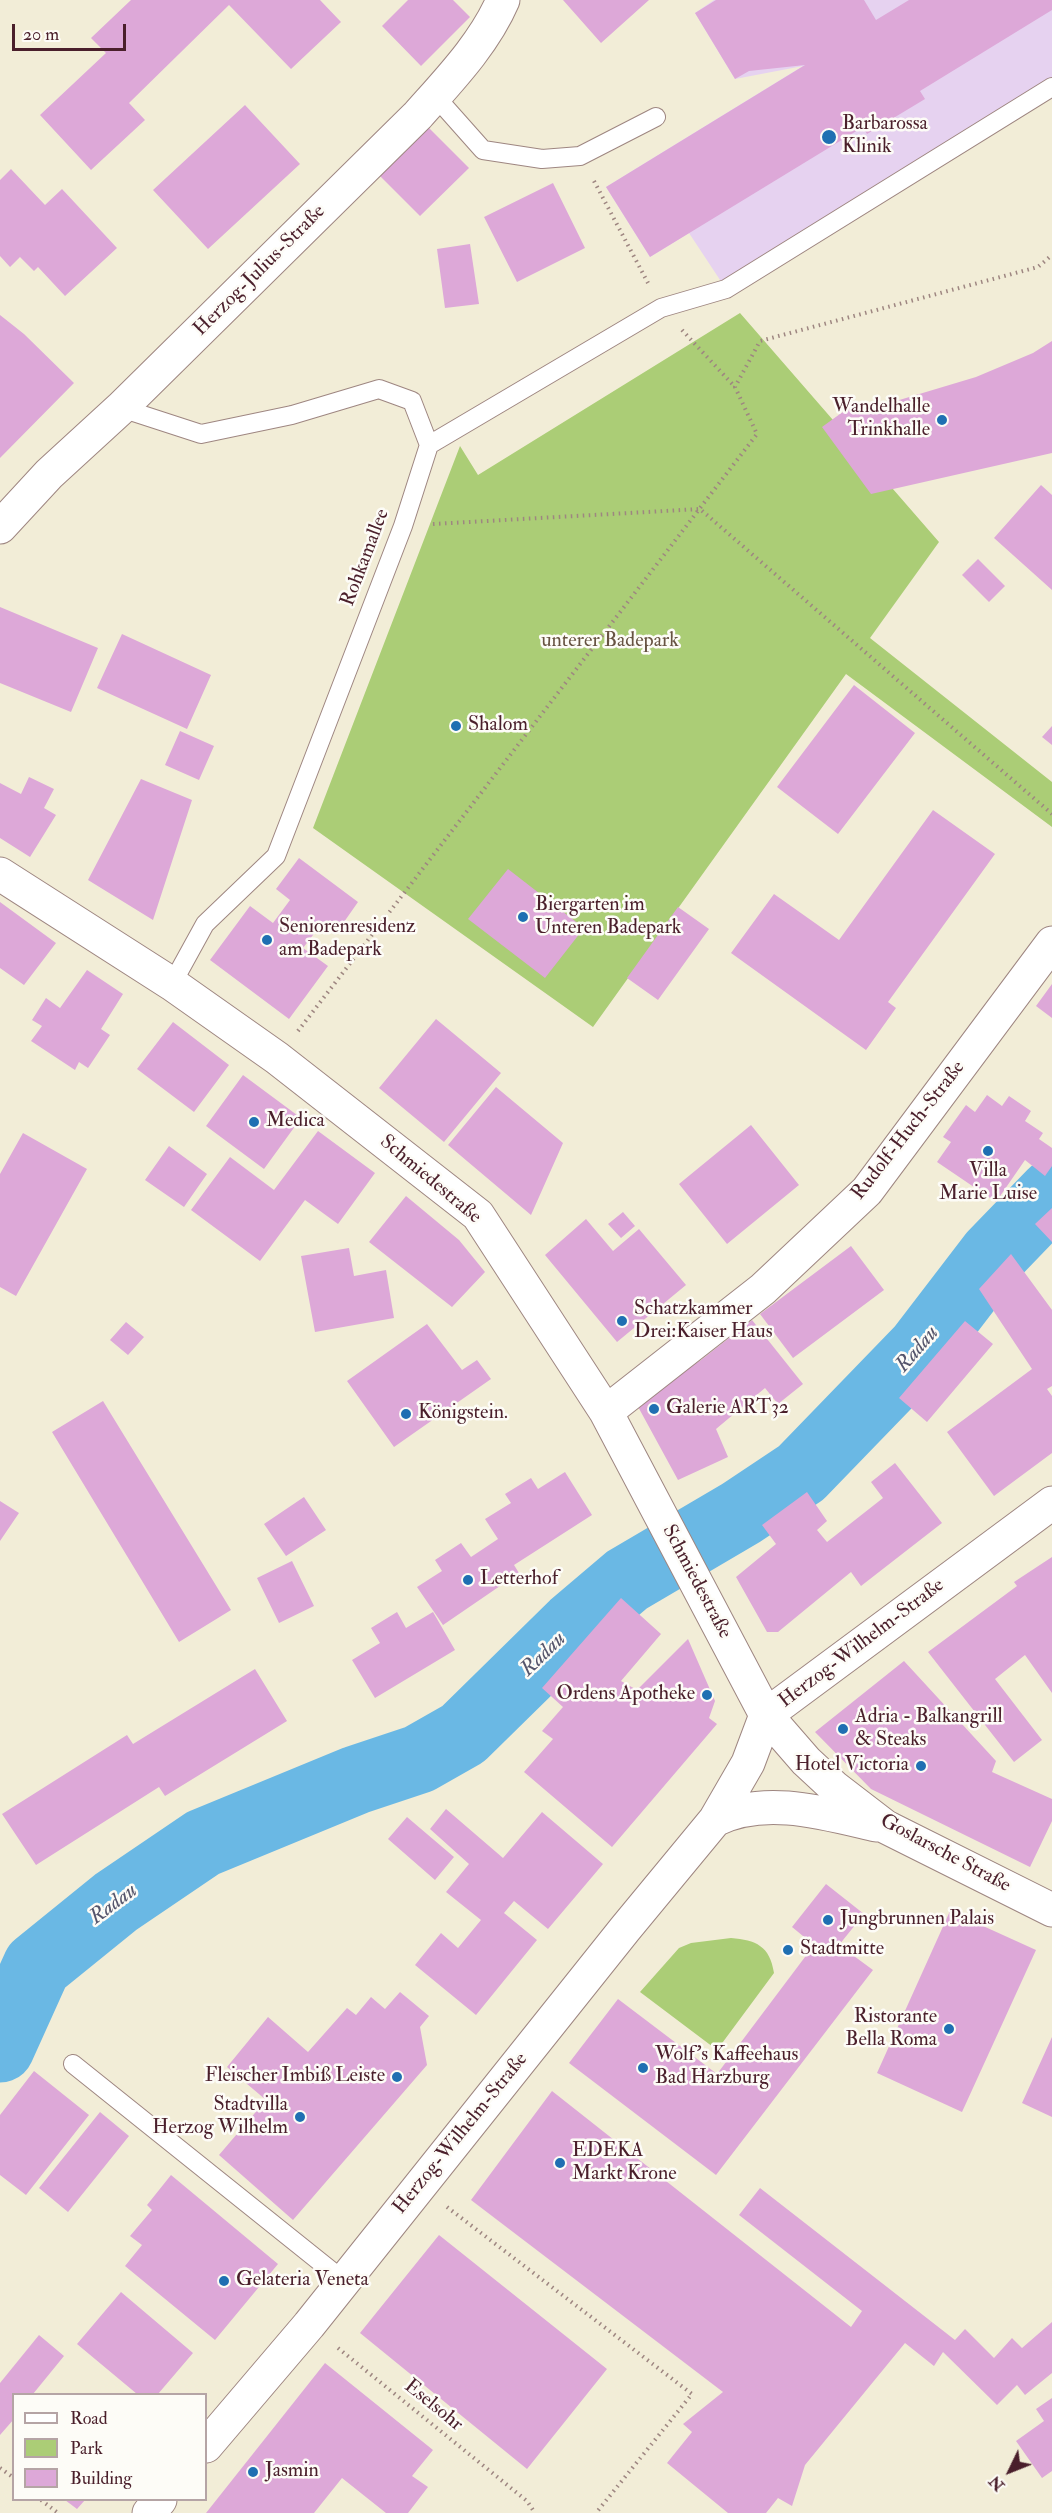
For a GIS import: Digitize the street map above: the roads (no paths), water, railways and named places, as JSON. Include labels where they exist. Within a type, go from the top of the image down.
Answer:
[{"type":"street","name":"Herzog-Julius-Straße","points":[[0,527],[49,474],[121,408],[435,96],[493,22],[503,0]]},
{"type":"street","name":"Schmiedestraße","points":[[0,874],[172,984],[277,1058],[478,1215],[606,1412],[766,1715]]},
{"type":"street","name":"Rudolf-Huch-Straße","points":[[606,1412],[763,1288],[867,1191],[1052,943]]},
{"type":"street","name":"Herzog-Wilhelm-Straße","points":[[207,2445],[309,2325],[715,1820],[748,1763],[766,1715],[1052,1503]]},
{"type":"street","name":"Goslarsche Straße","points":[[766,1715],[806,1761],[834,1787],[886,1827],[1052,1910]]},
{"type":"street","points":[[715,1820],[730,1813],[766,1807],[818,1812],[886,1827]]},
{"type":"street","points":[[149,2513],[158,2501]]},
{"type":"lane","points":[[121,408],[201,434],[292,415],[379,389],[412,401],[429,445],[661,308],[726,289],[1052,87]]},
{"type":"lane","points":[[435,96],[483,150],[542,159],[580,156],[656,117]]},
{"type":"lane","name":"Rohkamallee","points":[[172,984],[205,924],[276,856],[403,526],[429,445]]},
{"type":"lane","points":[[73,2064],[344,2281]]},
{"type":"waterway","name":"Radau","points":[[0,2048],[37,1966],[116,1902],[203,1843],[356,1780],[419,1759],[463,1734],[574,1625],[627,1580],[741,1513],[801,1473],[921,1349],[993,1255],[1052,1194]]},
{"type":"place","name":"Barbarossa Klinik","points":[[829,137]]},
{"type":"place","name":"Wandelhalle Trinkhalle","points":[[942,420]]},
{"type":"place","name":"Shalom","points":[[456,726]]},
{"type":"place","name":"Biergarten im Unteren Badepark","points":[[523,917]]},
{"type":"place","name":"Seniorenresidenz am Badepark","points":[[267,940]]},
{"type":"place","name":"Medica","points":[[254,1122]]},
{"type":"place","name":"Villa Marie Luise","points":[[988,1151]]},
{"type":"place","name":"Schatzkammer Drei:Kaiser Haus","points":[[622,1321]]},
{"type":"place","name":"Galerie ART32","points":[[654,1409]]},
{"type":"place","name":"Königstein.","points":[[406,1414]]},
{"type":"place","name":"Letterhof","points":[[468,1580]]},
{"type":"place","name":"Ordens Apotheke","points":[[707,1695]]},
{"type":"place","name":"Adria - Balkangrill & Steaks","points":[[843,1729]]},
{"type":"place","name":"Hotel Victoria","points":[[921,1766]]},
{"type":"place","name":"Jungbrunnen Palais","points":[[828,1920]]},
{"type":"place","name":"Stadtmitte","points":[[788,1950]]},
{"type":"place","name":"Ristorante Bella Roma","points":[[949,2029]]},
{"type":"place","name":"Wolf's Kaffeehaus Bad Harzburg","points":[[643,2068]]},
{"type":"place","name":"Fleischer Imbiß Leiste","points":[[397,2077]]},
{"type":"place","name":"Stadtvilla Herzog Wilhelm","points":[[300,2117]]},
{"type":"place","name":"EDEKA Markt Krone","points":[[560,2163]]},
{"type":"place","name":"Gelateria Veneta","points":[[224,2281]]},
{"type":"place","name":"Jasmin","points":[[253,2472]]},
{"type":"park label","name":"unterer Badepark","points":[[610,642]]}]
